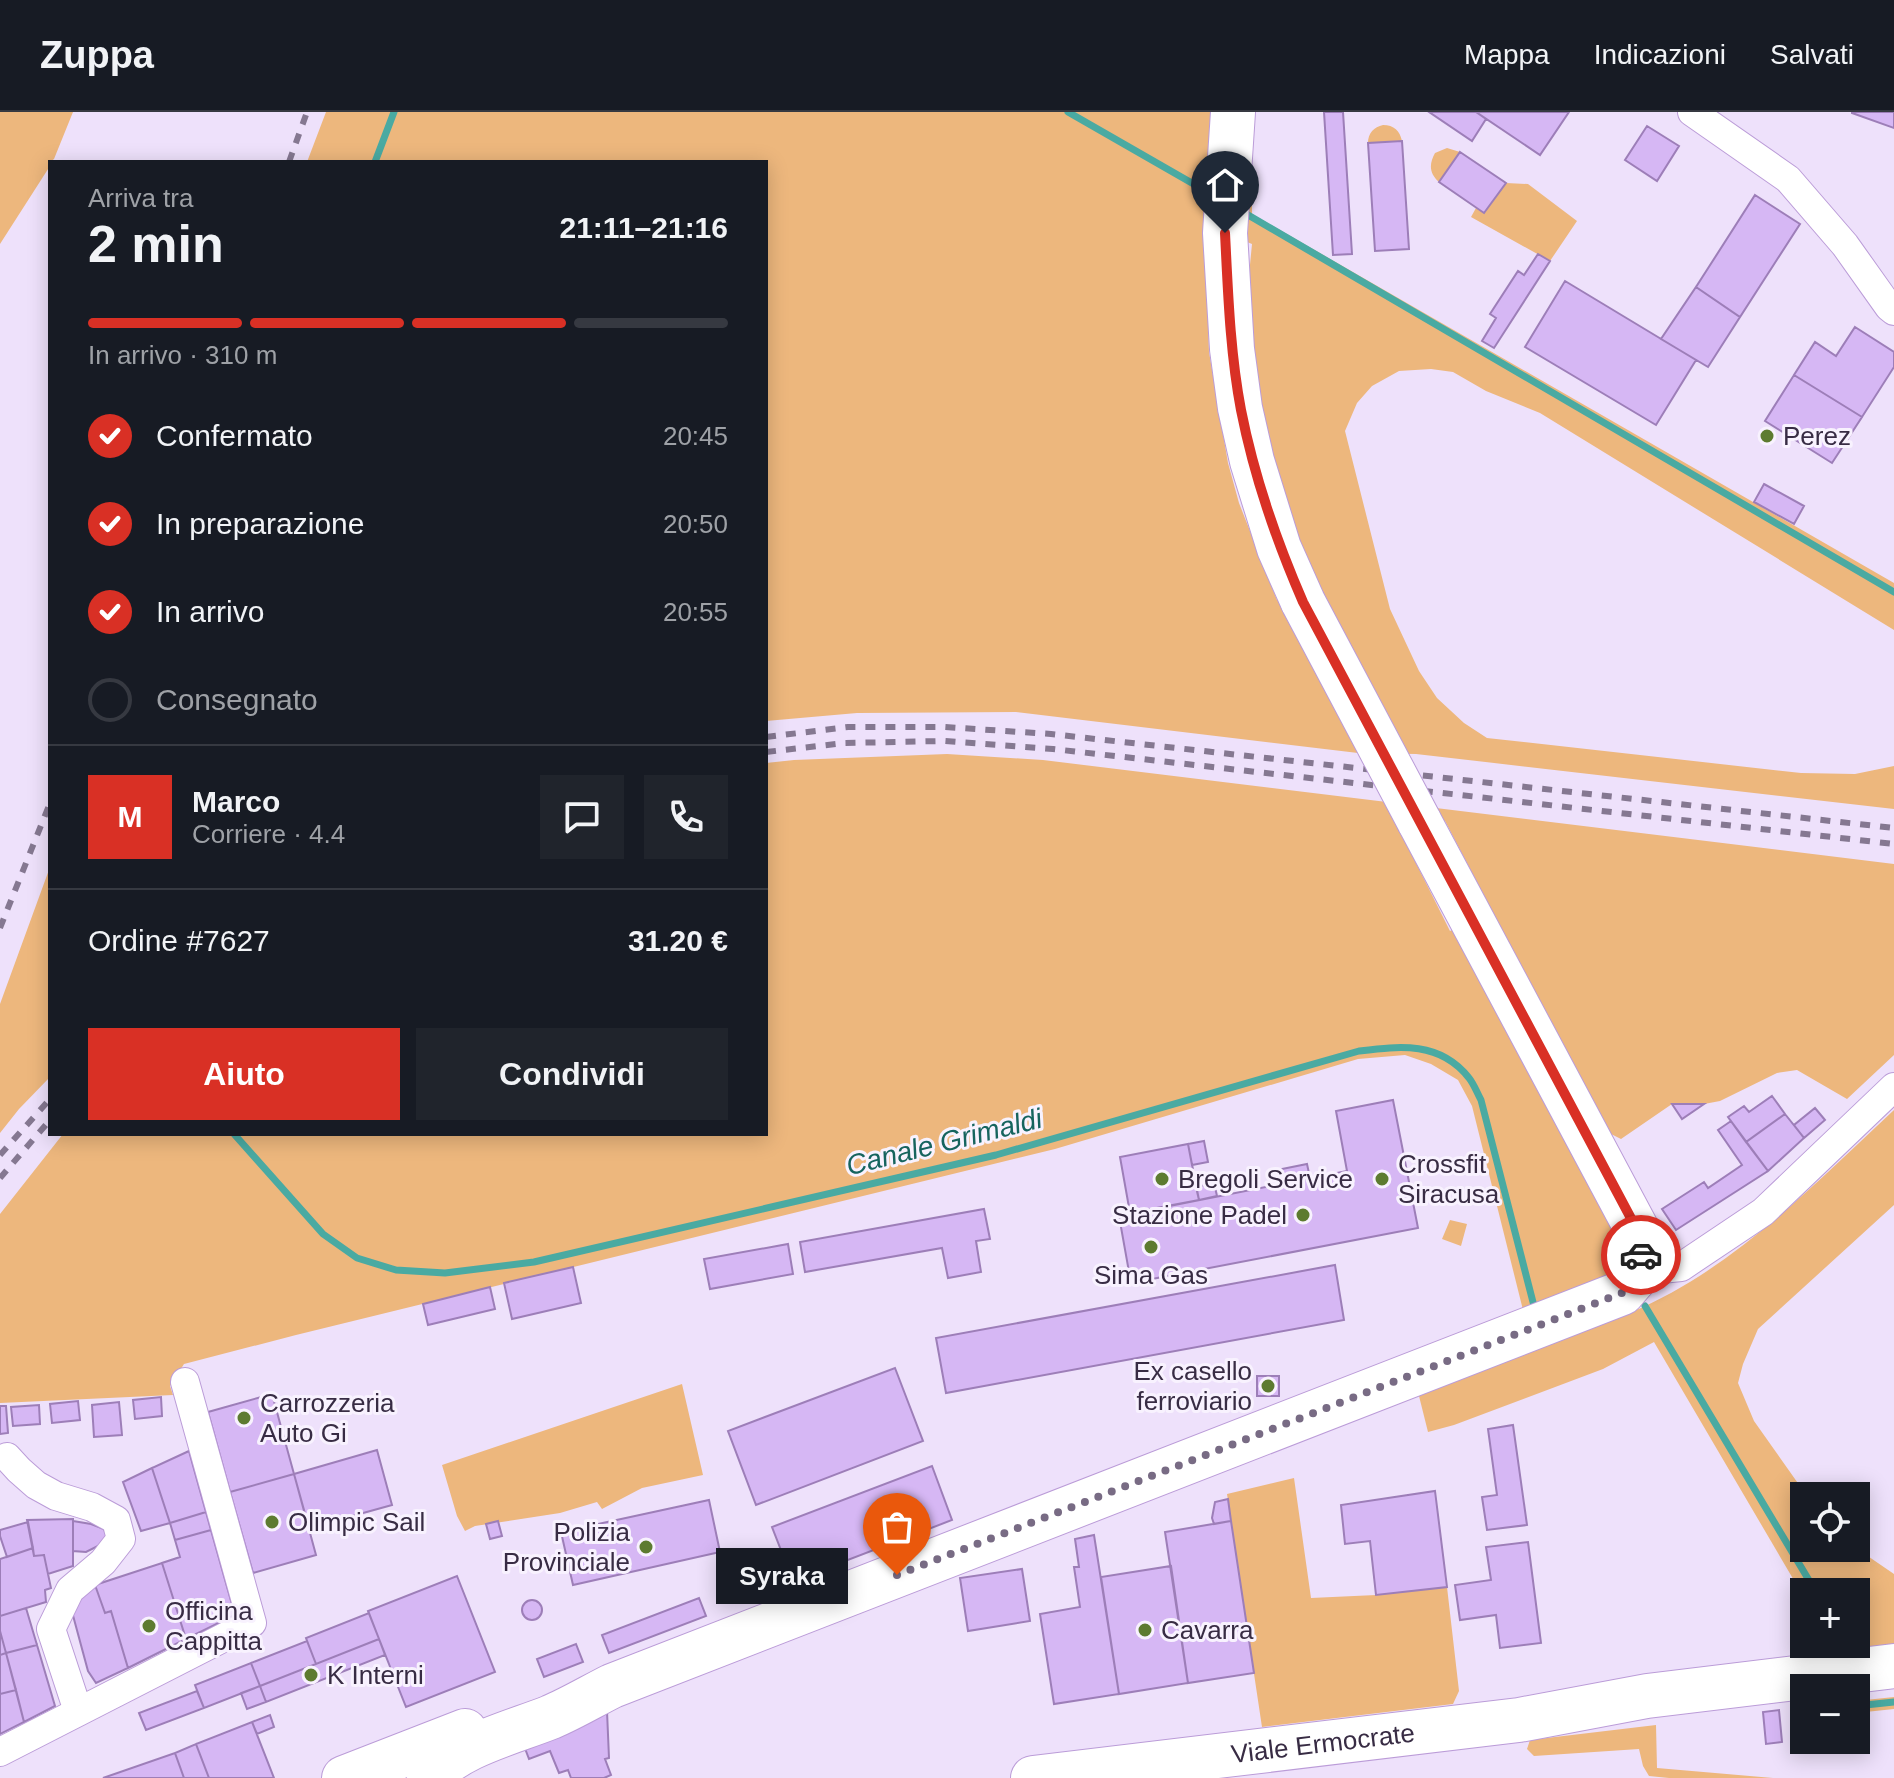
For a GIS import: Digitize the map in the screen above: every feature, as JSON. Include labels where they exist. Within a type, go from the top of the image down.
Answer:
[{"type":"main road","points":[[344,1778],[418,1770],[445,1763],[463,1751],[554,1715],[612,1686],[1622,1293],[1641,1271],[1642,1239],[1303,602],[1279,548],[1252,461],[1240,408],[1232,349],[1225,233],[1233,112]]},
{"type":"main road","name":"Viale Ermocrate","points":[[1033,1778],[1519,1720],[1647,1696],[1894,1666]]},
{"type":"main road","points":[[1870,1690],[1894,1687]]},
{"type":"main road","name":"Viale Ermocrate","points":[[1519,1720],[1646,1718],[1790,1700]]},
{"type":"street","points":[[1692,112],[1788,179],[1845,245],[1894,311]]},
{"type":"street","points":[[1641,1271],[1681,1267],[1763,1212],[1894,1087]]},
{"type":"street","points":[[0,1752],[252,1623],[185,1382]]},
{"type":"street","points":[[7,1457],[36,1485],[116,1520],[121,1539],[103,1562],[70,1590],[51,1629],[78,1711]]},
{"type":"shaded area","points":[[0,112],[73,112],[54,159],[48,160],[48,169],[0,244]]},
{"type":"shaded area","points":[[326,112],[1215,112],[1211,167],[1206,178],[1252,202],[1252,214],[1894,583],[1894,630],[1540,413],[1486,391],[1453,372],[1431,369],[1399,371],[1372,386],[1357,403],[1345,431],[1390,609],[1419,671],[1437,698],[1464,723],[1487,738],[1801,773],[1855,774],[1894,766],[1894,809],[1416,754],[1358,753],[1016,712],[857,713],[768,721],[768,160],[308,160]],"holes":[[[1205,225],[1252,244],[1246,306],[1255,389],[1287,507],[1311,571],[1328,604],[1277,600],[1239,503],[1228,463],[1209,352]]]},
{"type":"shaded area","points":[[1383,125],[1396,129],[1402,141],[1368,143],[1372,131]]},
{"type":"shaded area","points":[[1447,148],[1460,152],[1439,182],[1432,172],[1432,161],[1435,153]]},
{"type":"shaded area","points":[[1506,183],[1528,184],[1577,221],[1550,261],[1471,217],[1476,208],[1484,213]]},
{"type":"shaded area","points":[[947,754],[1043,760],[1894,864],[1894,1055],[1847,1099],[1797,1070],[1777,1073],[1720,1101],[1672,1104],[1621,1139],[1607,1132],[1445,821],[1395,821],[1450,931],[1459,927],[1620,1241],[1619,1265],[1603,1280],[1523,1310],[1472,1106],[1458,1080],[1431,1064],[1405,1055],[1358,1059],[1055,1149],[184,1364],[170,1386],[173,1395],[0,1403],[0,1214],[61,1136],[768,1136],[768,763]]},
{"type":"shaded area","points":[[48,872],[48,1079],[0,1133],[0,1004]]},
{"type":"shaded area","points":[[1894,1110],[1894,1205],[1758,1329],[1738,1383],[1754,1421],[1797,1482],[1790,1482],[1790,1562],[1870,1562],[1870,1558],[1894,1574],[1894,1654],[1870,1656],[1870,1578],[1793,1578],[1654,1342],[1603,1369],[1428,1432],[1419,1396],[1670,1294],[1739,1249],[1803,1195]]},
{"type":"shaded area","points":[[1450,1220],[1467,1224],[1461,1246],[1442,1239]]},
{"type":"shaded area","points":[[682,1384],[703,1475],[642,1488],[602,1509],[597,1502],[560,1513],[475,1526],[465,1531],[457,1516],[442,1465]]},
{"type":"shaded area","points":[[1294,1478],[1311,1598],[1447,1587],[1459,1691],[1453,1704],[1262,1727],[1227,1494]]},
{"type":"shaded area","points":[[1894,1697],[1894,1709],[1870,1712],[1870,1700]]},
{"type":"shaded area","points":[[1656,1725],[1657,1768],[1773,1778],[1649,1776],[1639,1749],[1534,1756],[1527,1749],[1530,1740]]},
{"type":"building","points":[[1324,112],[1343,112],[1352,254],[1333,255]]},
{"type":"building","points":[[1429,112],[1476,112],[1486,119],[1472,141]]},
{"type":"building","points":[[1476,112],[1569,112],[1540,155]]},
{"type":"building","points":[[1894,112],[1894,128],[1852,113]]},
{"type":"building","points":[[1647,126],[1679,146],[1657,181],[1625,160]]},
{"type":"building","points":[[1402,141],[1409,249],[1375,251],[1368,143]]},
{"type":"building","points":[[1460,152],[1506,183],[1484,213],[1439,182]]},
{"type":"building","points":[[1755,195],[1800,224],[1740,317],[1696,287]]},
{"type":"building","points":[[1538,254],[1550,261],[1494,348],[1482,341],[1496,318],[1490,314],[1518,271],[1524,275]]},
{"type":"building","points":[[1565,281],[1696,360],[1656,425],[1525,347]]},
{"type":"building","points":[[1696,287],[1740,317],[1708,367],[1661,339]]},
{"type":"building","points":[[1855,327],[1894,352],[1894,367],[1862,417],[1794,375],[1815,342],[1836,356]]},
{"type":"building","points":[[1794,375],[1862,417],[1832,463],[1765,421]]},
{"type":"building","points":[[1764,484],[1804,506],[1794,524],[1754,502]]},
{"type":"building","points":[[1772,1096],[1785,1114],[1746,1142],[1728,1117],[1744,1106],[1749,1112]]},
{"type":"building","points":[[1393,1100],[1418,1228],[1131,1283],[1119,1216],[1347,1171],[1336,1111]]},
{"type":"building","points":[[1672,1104],[1704,1104],[1682,1119]]},
{"type":"building","points":[[1815,1108],[1825,1120],[1804,1138],[1794,1125]]},
{"type":"building","points":[[1785,1114],[1804,1138],[1768,1171],[1746,1142]]},
{"type":"building","points":[[1731,1121],[1768,1171],[1676,1230],[1662,1209],[1704,1182],[1708,1188],[1742,1165],[1718,1130]]},
{"type":"building","points":[[1204,1141],[1208,1162],[1192,1165],[1188,1144]]},
{"type":"building","points":[[1188,1144],[1199,1200],[1130,1213],[1120,1157]]},
{"type":"building","points":[[1307,1164],[1310,1178],[1280,1184],[1277,1170]]},
{"type":"building","points":[[1255,1174],[1257,1186],[1248,1188],[1245,1176]]},
{"type":"building","points":[[1214,1183],[1217,1196],[1199,1200],[1196,1187]]},
{"type":"building","points":[[984,1209],[990,1239],[976,1241],[981,1272],[948,1278],[942,1248],[805,1272],[800,1242]]},
{"type":"building","points":[[788,1244],[793,1274],[710,1289],[704,1259]]},
{"type":"building","points":[[1335,1265],[1344,1320],[946,1393],[936,1338]]},
{"type":"building","points":[[573,1267],[581,1303],[512,1319],[504,1283]]},
{"type":"building","points":[[490,1287],[495,1309],[428,1325],[423,1304]]},
{"type":"building","points":[[895,1368],[923,1441],[756,1505],[728,1431]]},
{"type":"building","name":"Ex casello ferroviario","points":[[1257,1376],[1279,1376],[1279,1396],[1257,1396]]},
{"type":"building","points":[[272,1394],[294,1474],[230,1492],[208,1412]]},
{"type":"building","points":[[161,1397],[162,1416],[135,1419],[133,1400]]},
{"type":"building","points":[[78,1401],[80,1420],[52,1423],[50,1404]]},
{"type":"building","points":[[119,1402],[122,1435],[94,1437],[92,1405]]},
{"type":"building","points":[[39,1405],[40,1424],[13,1426],[11,1407]]},
{"type":"building","points":[[0,1406],[6,1406],[8,1433],[0,1434]]},
{"type":"building","points":[[1513,1425],[1527,1525],[1487,1530],[1482,1497],[1497,1495],[1488,1429]]},
{"type":"building","points":[[377,1450],[392,1505],[309,1528],[294,1474]]},
{"type":"building","points":[[189,1451],[206,1512],[170,1523],[152,1468]]},
{"type":"building","points":[[932,1466],[952,1520],[793,1581],[772,1527]]},
{"type":"building","points":[[152,1468],[170,1523],[141,1531],[123,1482]]},
{"type":"building","name":"Olimpic Sail","points":[[294,1474],[316,1555],[253,1573],[230,1492]]},
{"type":"building","points":[[1435,1491],[1447,1587],[1376,1595],[1370,1541],[1345,1544],[1341,1505]]},
{"type":"building","points":[[1228,1499],[1231,1521],[1214,1524],[1215,1502]]},
{"type":"building","points":[[709,1500],[720,1552],[573,1585],[561,1532]]},
{"type":"building","points":[[206,1512],[211,1530],[175,1540],[170,1523]]},
{"type":"building","points":[[73,1519],[73,1566],[48,1574],[44,1555],[34,1556],[27,1520]]},
{"type":"building","points":[[73,1521],[104,1529],[107,1536],[104,1543],[86,1552],[73,1551]]},
{"type":"building","points":[[498,1521],[502,1536],[490,1539],[486,1524]]},
{"type":"building","points":[[1231,1521],[1254,1673],[1188,1683],[1165,1532]]},
{"type":"building","points":[[28,1522],[33,1548],[7,1557],[0,1530]]},
{"type":"building","points":[[211,1530],[235,1615],[186,1639],[162,1563],[180,1557],[175,1540]]},
{"type":"building","points":[[1094,1535],[1119,1694],[1054,1704],[1040,1614],[1080,1607],[1074,1567],[1079,1567],[1075,1539]]},
{"type":"building","points":[[1528,1542],[1541,1643],[1500,1648],[1496,1615],[1460,1620],[1455,1585],[1491,1580],[1486,1547]]},
{"type":"building","points":[[33,1548],[34,1556],[44,1555],[51,1588],[45,1590],[46,1602],[0,1616],[0,1559]]},
{"type":"building","name":"Officina Cappitta","points":[[162,1563],[186,1639],[128,1668],[111,1611],[105,1613],[95,1585]]},
{"type":"building","points":[[1171,1566],[1188,1683],[1119,1694],[1101,1577]]},
{"type":"building","points":[[1022,1569],[1030,1621],[968,1631],[960,1578]]},
{"type":"building","points":[[457,1576],[495,1672],[406,1707],[368,1611]]},
{"type":"building","points":[[95,1585],[105,1613],[111,1611],[128,1668],[96,1683],[88,1671],[71,1608]]},
{"type":"building","points":[[699,1598],[706,1616],[609,1653],[602,1635]]},
{"type":"building","points":[[532,1600],[539,1603],[542,1610],[539,1617],[532,1620],[525,1617],[522,1610],[525,1603]]},
{"type":"building","points":[[26,1608],[37,1645],[6,1653],[0,1631],[0,1616]]},
{"type":"building","points":[[369,1613],[379,1639],[316,1664],[306,1638]]},
{"type":"building","points":[[0,1631],[6,1653],[0,1655]]},
{"type":"building","name":"K Interni","points":[[379,1639],[385,1655],[266,1702],[260,1686]]},
{"type":"building","points":[[307,1641],[316,1664],[260,1686],[251,1663]]},
{"type":"building","points":[[576,1644],[583,1662],[544,1677],[537,1659]]},
{"type":"building","points":[[37,1645],[55,1706],[24,1722],[6,1653]]},
{"type":"building","points":[[6,1653],[16,1690],[0,1694],[0,1655]]},
{"type":"building","points":[[251,1663],[260,1686],[204,1708],[195,1685]]},
{"type":"building","points":[[260,1686],[266,1702],[247,1709],[241,1693]]},
{"type":"building","points":[[16,1690],[24,1722],[0,1734],[0,1694]]},
{"type":"building","points":[[197,1691],[204,1708],[146,1730],[139,1713]]},
{"type":"building","points":[[1779,1710],[1782,1742],[1766,1744],[1763,1712]]},
{"type":"building","points":[[607,1711],[609,1758],[605,1759],[611,1775],[604,1778],[571,1778],[568,1770],[559,1773],[550,1751],[529,1759],[523,1743]]},
{"type":"building","points":[[270,1715],[274,1727],[257,1734],[252,1722]]},
{"type":"building","points":[[252,1722],[274,1778],[209,1778],[196,1744]]},
{"type":"building","points":[[196,1744],[209,1778],[184,1778],[175,1753]]},
{"type":"building","points":[[175,1753],[184,1778],[103,1778]]},
{"type":"waterway","name":"Canale Grimaldi","points":[[376,160],[394,112]]},
{"type":"waterway","points":[[1068,112],[1211,194]]},
{"type":"waterway","points":[[1243,212],[1894,592]]},
{"type":"waterway","name":"Canale Grimaldi","points":[[236,1136],[323,1234],[357,1258],[396,1270],[445,1273],[534,1262],[996,1155],[1359,1051],[1418,1049],[1445,1057],[1458,1066],[1471,1080],[1481,1100],[1534,1306]]},
{"type":"waterway","name":"Canale Grimaldi","points":[[1645,1306],[1808,1578]]},
{"type":"waterway","name":"Canale Grimaldi","points":[[1870,1705],[1894,1702]]},
{"type":"railway","points":[[290,160],[307,112]]},
{"type":"railway","points":[[768,737],[848,727],[945,727],[1051,734],[1894,828]]},
{"type":"railway","points":[[768,752],[845,743],[944,741],[1053,749],[1894,844]]},
{"type":"railway","points":[[0,928],[48,808]]},
{"type":"railway","points":[[0,1155],[48,1101]]},
{"type":"railway","points":[[0,1178],[48,1122]]},
{"type":"way so far","points":[[897,1575],[1622,1293],[1641,1271],[1641,1255]]},
{"type":"place","name":"Perez","points":[[1767,436]]},
{"type":"place","name":"Bregoli Service","points":[[1162,1179]]},
{"type":"place","name":"Crossfit Siracusa","points":[[1382,1179]]},
{"type":"place","name":"Stazione Padel","points":[[1303,1215]]},
{"type":"place","name":"Sima Gas","points":[[1151,1247]]},
{"type":"place","name":"Ex casello ferroviario","points":[[1268,1386]]},
{"type":"place","name":"Carrozzeria Auto Gi","points":[[244,1418]]},
{"type":"place","name":"Olimpic Sail","points":[[272,1522]]},
{"type":"place","name":"Polizia Provinciale","points":[[646,1547]]},
{"type":"place","name":"Syraka","points":[[897,1575]]},
{"type":"place","name":"Officina Cappitta","points":[[149,1626]]},
{"type":"place","name":"Cavarra","points":[[1145,1630]]},
{"type":"place","name":"K Interni","points":[[311,1675]]},
{"type":"route","points":[[1225,233],[1232,349],[1240,408],[1252,461],[1279,548],[1303,602],[1642,1239],[1641,1255]]}]
